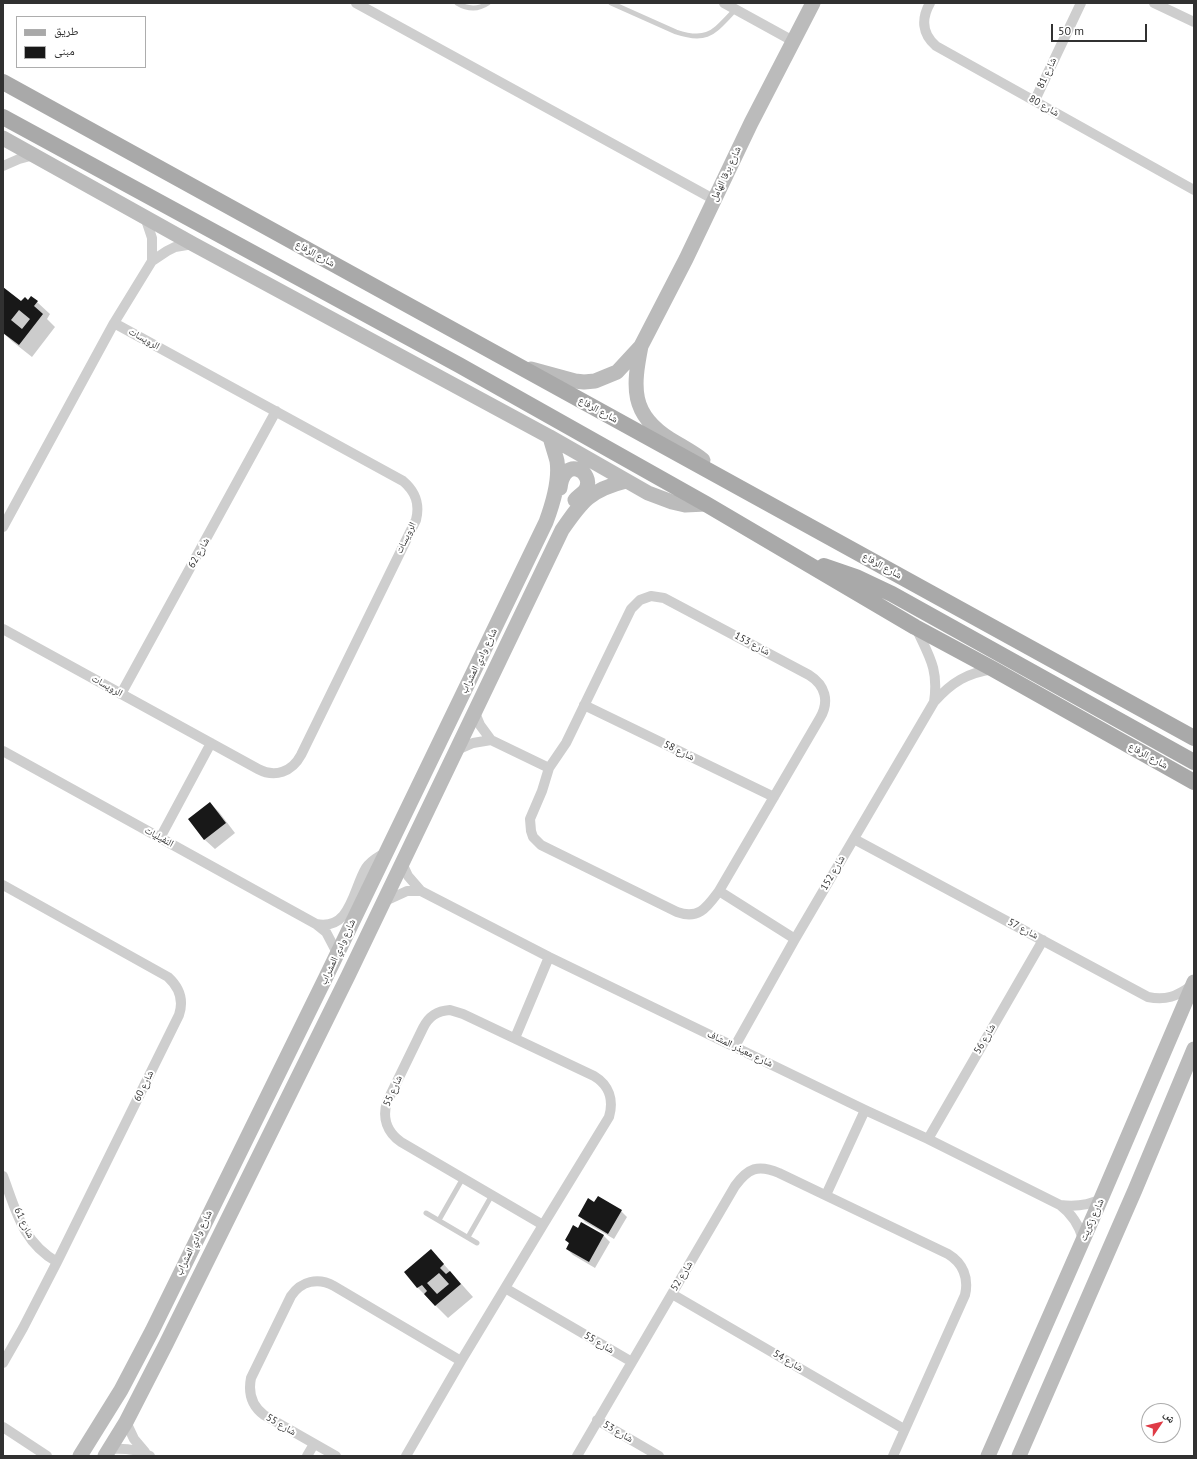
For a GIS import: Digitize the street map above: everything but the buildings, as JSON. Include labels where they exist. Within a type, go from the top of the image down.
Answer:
[{"type":"main road","name":"شارع الرفاع","points":[[3,82],[1194,738]]},
{"type":"main road","name":"شارع الرفاع","points":[[3,117],[459,365],[706,504],[915,627],[994,669],[1194,782]]},
{"type":"main road","points":[[799,560],[825,566],[856,577],[892,594],[1194,762]]},
{"type":"main road","points":[[1153,716],[1168,719],[1194,728]]},
{"type":"street","points":[[356,3],[714,200]]},
{"type":"street","points":[[724,3],[793,41]]},
{"type":"street","name":"شارع برقا الهامل","points":[[513,364],[575,381],[595,381],[617,372],[641,346],[686,259],[751,123],[813,3]]},
{"type":"street","name":"شارع 80","points":[[930,3],[925,14],[924,26],[928,37],[942,50],[1035,100],[1194,190]]},
{"type":"street","name":"شارع 81","points":[[1035,100],[1081,3]]},
{"type":"street","points":[[1154,3],[1194,22]]},
{"type":"street","points":[[3,138],[193,244],[550,437],[648,493],[685,505],[706,504]]},
{"type":"street","points":[[3,166],[19,159],[34,155]]},
{"type":"street","points":[[144,217],[152,238],[152,261]]},
{"type":"street","points":[[3,527],[114,322],[152,261],[175,247],[193,244]]},
{"type":"street","name":"الرويسات","points":[[3,629],[264,772],[276,774],[288,770],[294,766],[304,748],[416,520],[418,505],[413,492],[403,481],[114,322]]},
{"type":"street","name":"شارع برقا الهامل","points":[[641,346],[635,389],[638,403],[646,418],[658,432],[701,459],[728,482]]},
{"type":"street","name":"شارع 62","points":[[121,694],[276,412]]},
{"type":"street","name":"شارع وادي المشراب","points":[[80,1456],[106,1417],[137,1361],[546,522],[555,491],[557,471],[555,453],[550,437]]},
{"type":"street","points":[[546,522],[556,505],[562,476],[573,469],[582,471],[587,479],[586,488],[573,502],[569,509],[562,530]]},
{"type":"street","name":"شارع وادي المشراب","points":[[108,1452],[126,1422],[166,1344],[457,750],[562,530],[580,505],[593,494],[608,486],[626,481]]},
{"type":"street","name":"شارع 153","points":[[658,596],[809,675],[820,684],[825,697],[824,711],[719,891],[703,911],[692,914],[682,914],[541,845],[533,837],[530,831],[530,819],[542,791],[549,768],[566,743],[584,705],[631,609],[645,597],[658,596]]},
{"type":"street","name":"شارع 152","points":[[915,627],[935,672],[936,688],[934,702]]},
{"type":"street","name":"شارع 152","points":[[735,1046],[795,939],[934,702],[946,689],[964,677],[983,670],[994,669]]},
{"type":"street","name":"شارع 58","points":[[584,705],[774,797]]},
{"type":"street","points":[[475,712],[480,725],[491,740],[549,768]]},
{"type":"street","points":[[457,750],[479,742],[491,740]]},
{"type":"street","points":[[160,838],[211,743]]},
{"type":"street","name":"النفيليات","points":[[3,751],[316,924],[326,932],[337,953]]},
{"type":"street","name":"شارع 57","points":[[854,839],[1148,997],[1155,999],[1176,996],[1193,984]]},
{"type":"street","points":[[316,924],[331,924],[341,919],[347,910],[366,868],[374,859],[386,852]]},
{"type":"street","name":"شارع معيذر المشاف","points":[[402,863],[408,876],[421,891],[549,957],[928,1139],[1060,1205],[1077,1223],[1083,1240]]},
{"type":"street","name":"شارع 60","points":[[3,885],[168,977],[176,986],[181,997],[179,1015],[57,1262],[3,1363]]},
{"type":"street","points":[[383,902],[407,891],[421,891]]},
{"type":"street","points":[[719,891],[795,939]]},
{"type":"street","name":"شارع 56","points":[[928,1139],[1043,940]]},
{"type":"street","points":[[515,1038],[549,957]]},
{"type":"street","name":"شارع زكريت","points":[[988,1456],[1101,1199],[1193,984]]},
{"type":"street","name":"شارع 55","points":[[406,1456],[461,1361],[609,1117],[611,1110],[611,1096],[605,1084],[594,1076],[457,1011],[450,1010],[437,1013],[426,1021],[387,1102],[385,1109],[385,1122],[387,1128],[395,1138],[543,1225]]},
{"type":"street","points":[[1019,1456],[1135,1190],[1194,1049]]},
{"type":"street","points":[[826,1195],[865,1110]]},
{"type":"street","name":"شارع 52","points":[[577,1456],[736,1186],[748,1171],[760,1168],[773,1170],[826,1195],[954,1257],[961,1265],[966,1277],[965,1295],[893,1456]]},
{"type":"street","name":"شارع 61","points":[[3,1176],[25,1231],[39,1249],[57,1262]]},
{"type":"street","name":"شارع معيذر المشاف","points":[[1060,1205],[1081,1206],[1091,1204],[1101,1199]]},
{"type":"street","name":"شارع 55","points":[[336,1456],[260,1412],[252,1402],[249,1390],[251,1378],[291,1296],[294,1291],[304,1283],[316,1280],[328,1283],[461,1361]]},
{"type":"street","name":"شارع 55","points":[[505,1288],[632,1362]]},
{"type":"street","name":"شارع 54","points":[[672,1294],[904,1429]]},
{"type":"street","name":"شارع 53","points":[[597,1420],[659,1456]]},
{"type":"street","points":[[126,1422],[134,1439],[148,1455]]},
{"type":"street","points":[[3,1427],[47,1456]]},
{"type":"street","points":[[307,1456],[314,1444]]},
{"type":"street","points":[[108,1452],[129,1449],[148,1455]]},
{"type":"lane","points":[[457,3],[469,8],[477,8],[488,3]]},
{"type":"lane","points":[[611,3],[676,32],[698,36],[712,34],[735,10]]},
{"type":"lane","points":[[439,1220],[463,1178]]},
{"type":"lane","points":[[468,1237],[492,1195]]},
{"type":"lane","points":[[426,1213],[477,1243]]}]
